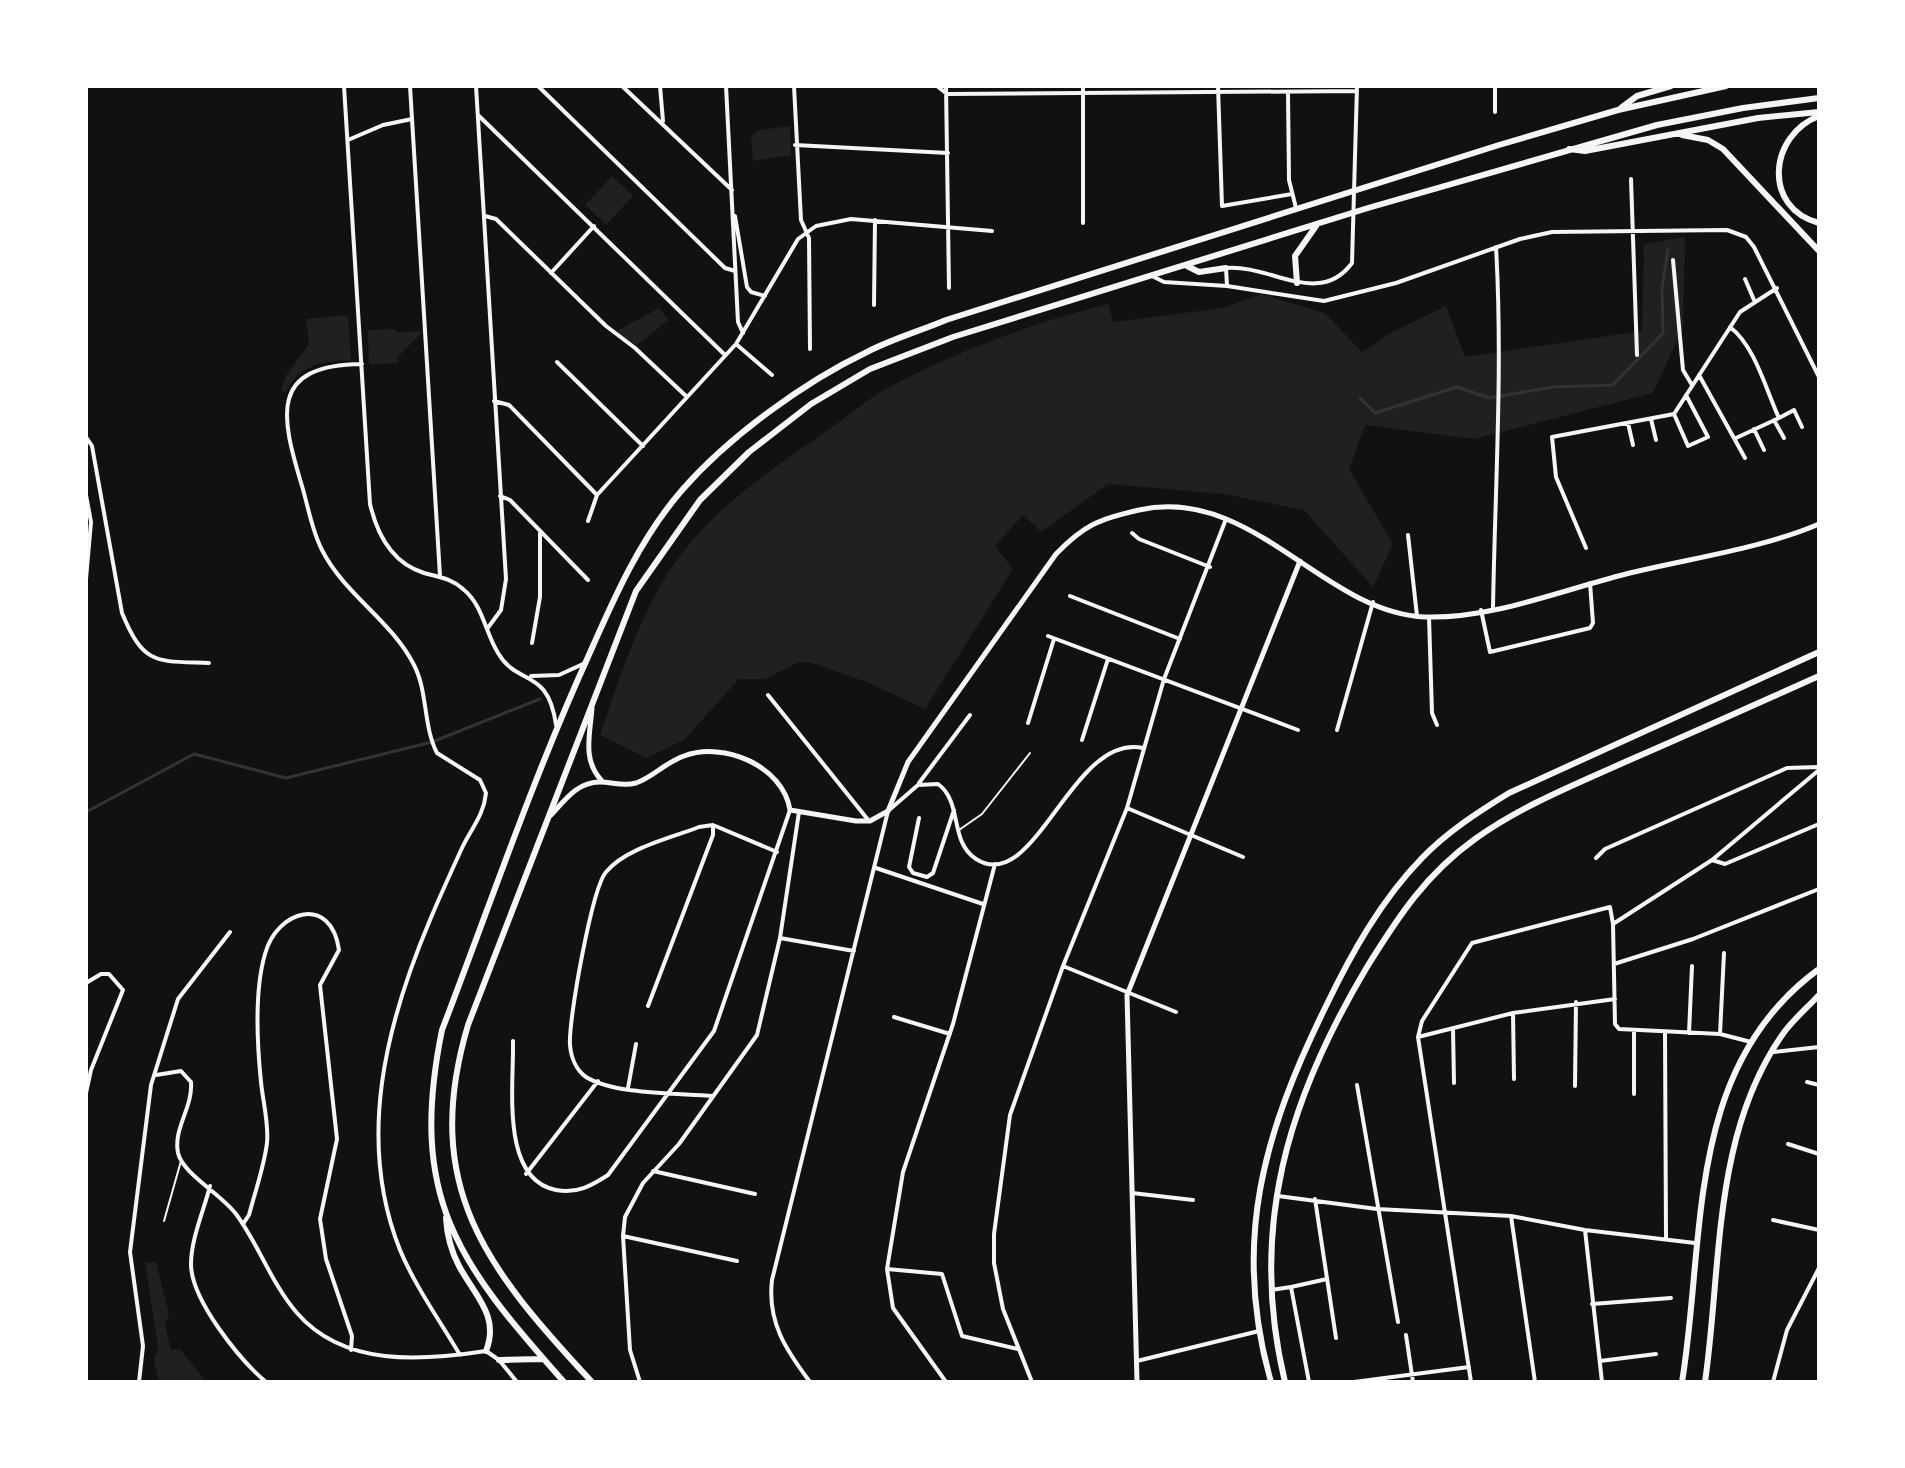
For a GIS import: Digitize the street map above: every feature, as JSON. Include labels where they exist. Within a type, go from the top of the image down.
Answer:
[{"type":"highway","points":[[1618,110],[1637,96],[1671,86]]},
{"type":"highway","points":[[486,1351],[491,1331],[489,1317],[451,1248],[433,1160],[430,1115],[442,1030],[557,728],[618,587],[658,521],[684,488],[727,447],[802,389],[867,352],[946,320],[1618,110],[1726,86]]},
{"type":"highway","points":[[592,1382],[528,1309],[481,1244],[459,1188],[451,1132],[454,1076],[468,1025],[636,591],[674,533],[729,471],[789,419],[870,369],[953,337],[1569,149],[1657,125],[1743,108],[1819,98]]},
{"type":"highway","points":[[1569,149],[1585,151],[1758,118],[1819,114]]},
{"type":"highway","points":[[1819,114],[1790,136],[1782,147],[1778,173],[1785,200],[1804,217],[1819,223]]},
{"type":"highway","points":[[1679,135],[1708,140],[1723,149],[1819,251]]},
{"type":"highway","points":[[1297,283],[1295,256],[1317,224]]},
{"type":"highway","points":[[1187,266],[1199,272],[1226,268]]},
{"type":"highway","points":[[1271,1382],[1255,1296],[1255,1206],[1276,1118],[1342,973],[1403,879],[1469,818],[1509,793],[1819,652]]},
{"type":"highway","points":[[1285,1382],[1270,1291],[1275,1196],[1291,1129],[1320,1051],[1388,932],[1427,878],[1477,837],[1516,814],[1819,676]]},
{"type":"highway","points":[[1682,1382],[1695,1243],[1716,1127],[1730,1080],[1751,1042],[1784,999],[1819,969]]},
{"type":"highway","points":[[1705,1382],[1724,1195],[1748,1100],[1787,1029],[1819,995]]},
{"type":"highway","points":[[445,1211],[475,1276],[564,1382]]},
{"type":"highway","points":[[499,1360],[544,1359]]},
{"type":"street","points":[[344,86],[370,504],[374,520],[386,545],[404,563],[440,576],[471,597],[504,661],[531,676],[550,698],[557,728]]},
{"type":"street","points":[[410,86],[440,576]]},
{"type":"street","points":[[476,86],[506,589],[497,619],[487,629]]},
{"type":"street","points":[[538,86],[725,268],[735,271]]},
{"type":"street","points":[[622,86],[732,190]]},
{"type":"street","points":[[660,86],[663,124]]},
{"type":"street","points":[[726,86],[738,322],[743,333]]},
{"type":"street","points":[[794,86],[801,220],[810,243],[810,349]]},
{"type":"street","points":[[937,86],[947,94],[1218,95],[1357,89],[1352,263],[1346,272],[1327,283],[1297,283],[1260,270],[1226,268],[1227,286]]},
{"type":"street","points":[[946,86],[949,288]]},
{"type":"street","points":[[1083,86],[1083,223]]},
{"type":"street","points":[[1218,86],[1222,206],[1292,194]]},
{"type":"street","points":[[1495,86],[1495,112]]},
{"type":"street","points":[[1288,93],[1292,194],[1297,210]]},
{"type":"street","points":[[478,115],[725,355]]},
{"type":"street","points":[[348,140],[383,125],[412,119]]},
{"type":"street","points":[[795,145],[948,153]]},
{"type":"street","points":[[1631,179],[1637,355]]},
{"type":"street","points":[[733,207],[747,287],[765,296]]},
{"type":"street","points":[[484,216],[496,219],[687,397]]},
{"type":"street","points":[[588,521],[597,495],[736,344],[805,231],[839,220],[875,220],[992,231]]},
{"type":"street","points":[[874,305],[875,220]]},
{"type":"street","points":[[551,273],[594,226]]},
{"type":"street","points":[[1152,276],[1172,283],[1227,286],[1324,301],[1396,283],[1496,247],[1552,232],[1727,230],[1746,237],[1777,288],[1819,377]]},
{"type":"street","points":[[1493,608],[1495,448],[1501,388],[1496,247]]},
{"type":"street","points":[[1673,260],[1683,370],[1692,385]]},
{"type":"street","points":[[1745,279],[1754,300]]},
{"type":"street","points":[[1586,548],[1556,477],[1552,437],[1674,414],[1730,327],[1754,300],[1777,288]]},
{"type":"street","points":[[1730,327],[1739,334],[1753,359],[1784,438]]},
{"type":"street","points":[[736,344],[772,375]]},
{"type":"street","points":[[557,362],[643,446]]},
{"type":"street","points":[[362,364],[320,367],[303,377],[288,401],[288,438],[322,550],[403,647],[414,666],[437,753],[484,786],[486,802],[481,816],[456,861],[429,922],[402,998],[385,1054],[377,1114],[379,1160],[400,1250],[460,1355]]},
{"type":"street","points":[[1699,375],[1745,458]]},
{"type":"street","points":[[1674,414],[1688,446],[1708,437],[1686,395]]},
{"type":"street","points":[[494,401],[509,405],[597,495]]},
{"type":"street","points":[[1736,438],[1794,410],[1802,427]]},
{"type":"street","points":[[1651,418],[1656,440]]},
{"type":"street","points":[[1628,423],[1633,445]]},
{"type":"street","points":[[1754,429],[1764,450]]},
{"type":"street","points":[[86,437],[92,446],[122,613],[130,632],[144,654],[166,661],[209,663]]},
{"type":"street","points":[[86,495],[91,522],[86,579]]},
{"type":"street","points":[[500,496],[510,500],[588,580]]},
{"type":"street","points":[[810,1382],[782,1344],[771,1309],[771,1293],[888,811],[908,762],[1056,554],[1082,529],[1113,515],[1166,505],[1200,508],[1226,519],[1373,602],[1428,617],[1493,608],[1819,524]]},
{"type":"street","points":[[1032,1382],[997,1286],[994,1234],[1010,1115],[1063,966],[1127,808],[1164,679],[1210,567],[1226,519]]},
{"type":"street","points":[[532,643],[540,597],[540,533]]},
{"type":"street","points":[[1132,533],[1139,539],[1210,567]]},
{"type":"street","points":[[1408,535],[1417,616]]},
{"type":"street","points":[[1137,1382],[1127,995],[1300,561]]},
{"type":"street","points":[[1481,610],[1490,652],[1590,628],[1593,623],[1590,583]]},
{"type":"street","points":[[1070,596],[1180,639]]},
{"type":"street","points":[[1337,730],[1373,602]]},
{"type":"street","points":[[1428,617],[1432,713],[1437,725]]},
{"type":"street","points":[[1028,723],[1051,638],[1298,730]]},
{"type":"street","points":[[1082,740],[1109,658]]},
{"type":"street","points":[[531,676],[559,675],[585,662]]},
{"type":"street","points":[[768,695],[870,821]]},
{"type":"street","points":[[513,1041],[516,1138],[526,1174],[544,1188],[569,1193],[589,1187],[608,1175],[714,1031],[790,810],[784,787],[768,771],[716,752],[680,757],[633,784],[617,786],[603,782],[593,772],[589,757],[593,703]]},
{"type":"street","points":[[790,810],[870,821],[888,811],[918,785],[970,715]]},
{"type":"street","points":[[918,785],[938,784],[950,796],[958,831],[971,855],[995,864],[1018,853],[1041,832],[1094,763],[1132,747],[1143,748]]},
{"type":"street","points":[[1596,858],[1605,849],[1787,768],[1819,768]]},
{"type":"street","points":[[1613,924],[1712,860],[1819,768]]},
{"type":"street","points":[[548,819],[579,788],[603,782]]},
{"type":"street","points":[[919,818],[909,867],[913,873],[927,877],[933,873],[955,808]]},
{"type":"street","points":[[1127,808],[1243,857]]},
{"type":"street","points":[[640,1382],[630,1350],[623,1236],[629,1206],[653,1171],[679,1144],[757,1035],[780,938],[799,812]]},
{"type":"street","points":[[1712,860],[1725,864],[1819,824]]},
{"type":"street","points":[[713,1096],[628,1088],[598,1081],[578,1068],[569,1043],[597,886],[606,872],[632,855],[699,827],[713,825],[777,852]]},
{"type":"street","points":[[648,1006],[713,835],[713,825]]},
{"type":"street","points":[[946,1382],[893,1308],[887,1269],[903,1172],[950,1034],[995,864]]},
{"type":"street","points":[[875,867],[983,904]]},
{"type":"street","points":[[1614,964],[1693,939],[1819,889]]},
{"type":"street","points":[[1471,1382],[1418,1037],[1422,1021],[1472,943],[1484,937],[1610,907],[1615,1024],[1619,1029],[1720,1034],[1751,1042]]},
{"type":"street","points":[[243,1224],[249,1215],[267,1143],[259,1058],[261,975],[265,952],[274,934],[286,922],[299,915],[320,915],[333,927],[339,950],[320,985],[337,1133],[320,1219],[321,1239],[352,1336],[351,1350]]},
{"type":"street","points":[[139,1382],[143,1346],[130,1252],[151,1085],[168,1021],[178,999],[230,932]]},
{"type":"street","points":[[780,938],[854,951]]},
{"type":"street","points":[[1720,1034],[1724,953]]},
{"type":"street","points":[[1063,966],[1127,995],[1176,1012]]},
{"type":"street","points":[[1689,1033],[1692,966]]},
{"type":"street","points":[[86,983],[101,974],[109,974],[123,990],[91,1070],[86,1093]]},
{"type":"street","points":[[1418,1037],[1513,1013],[1615,999]]},
{"type":"street","points":[[1575,1086],[1576,1002]]},
{"type":"street","points":[[1513,1013],[1514,1079]]},
{"type":"street","points":[[894,1017],[950,1034]]},
{"type":"street","points":[[1453,1029],[1454,1083]]},
{"type":"street","points":[[1634,1030],[1634,1094]]},
{"type":"street","points":[[1665,1032],[1666,1238]]},
{"type":"street","points":[[628,1088],[636,1044]]},
{"type":"street","points":[[1772,1053],[1819,1047]]},
{"type":"street","points":[[156,1075],[181,1071],[191,1082],[190,1104],[177,1139],[181,1161],[196,1179],[210,1186],[243,1224],[297,1313],[326,1338],[351,1350],[390,1358],[486,1351],[499,1360],[517,1382]]},
{"type":"street","points":[[526,1174],[598,1081]]},
{"type":"street","points":[[1807,1082],[1819,1085]]},
{"type":"street","points":[[1357,1085],[1398,1322]]},
{"type":"street","points":[[1788,1144],[1819,1154]]},
{"type":"street","points":[[653,1171],[755,1194]]},
{"type":"street","points":[[210,1186],[192,1255],[193,1280],[233,1348],[266,1382]]},
{"type":"street","points":[[1132,1193],[1193,1200]]},
{"type":"street","points":[[1275,1196],[1377,1209],[1511,1216],[1585,1230],[1695,1243]]},
{"type":"street","points":[[1315,1199],[1336,1338]]},
{"type":"street","points":[[1511,1216],[1535,1382]]},
{"type":"street","points":[[1773,1220],[1819,1230]]},
{"type":"street","points":[[1585,1230],[1602,1382]]},
{"type":"street","points":[[623,1236],[737,1261]]},
{"type":"street","points":[[1773,1382],[1787,1330],[1819,1268]]},
{"type":"street","points":[[887,1269],[942,1274],[962,1336],[1018,1349]]},
{"type":"street","points":[[1270,1291],[1327,1279]]},
{"type":"street","points":[[1291,1287],[1309,1382]]},
{"type":"street","points":[[1592,1304],[1671,1298]]},
{"type":"street","points":[[1137,1361],[1259,1330]]},
{"type":"street","points":[[1406,1335],[1413,1382]]},
{"type":"street","points":[[1600,1361],[1656,1354]]},
{"type":"street","points":[[1358,1382],[1469,1367]]},
{"type":"lane","points":[[958,831],[982,814],[1030,753]]},
{"type":"lane","points":[[164,1221],[181,1161]]},
{"type":"shaded area","points":[[790,126],[791,155],[753,161],[751,136],[761,130]]},
{"type":"shaded area","points":[[612,176],[633,196],[606,225],[585,205]]},
{"type":"shaded area","points":[[1685,237],[1683,328],[1653,393],[1474,439],[1365,425],[1349,469],[1393,544],[1373,587],[1304,510],[1224,494],[1108,484],[1041,532],[1023,515],[995,546],[1013,569],[925,709],[869,683],[809,662],[797,663],[765,679],[739,679],[684,740],[646,758],[600,735],[643,620],[662,583],[696,536],[738,496],[868,400],[943,361],[1025,329],[1108,304],[1113,322],[1223,308],[1261,294],[1325,313],[1362,352],[1394,331],[1446,306],[1465,357],[1642,331],[1644,244]]},
{"type":"shaded area","points":[[659,308],[669,320],[637,345],[615,332]]},
{"type":"shaded area","points":[[348,315],[351,360],[312,366],[298,375],[286,392],[281,391],[287,374],[309,344],[306,319]]},
{"type":"shaded area","points":[[394,329],[397,332],[423,331],[397,358],[398,363],[369,364],[368,330]]},
{"type":"shaded area","points":[[145,1262],[156,1262],[169,1314],[165,1324],[171,1350],[180,1349],[204,1379],[201,1382],[159,1382],[154,1360],[158,1347]]},
{"type":"waterway","points":[[1360,398],[1375,413],[1457,387],[1489,398],[1553,387],[1613,385],[1663,333],[1662,287],[1668,250]]},
{"type":"waterway","points":[[86,812],[194,754],[286,778],[432,742],[540,699]]}]
